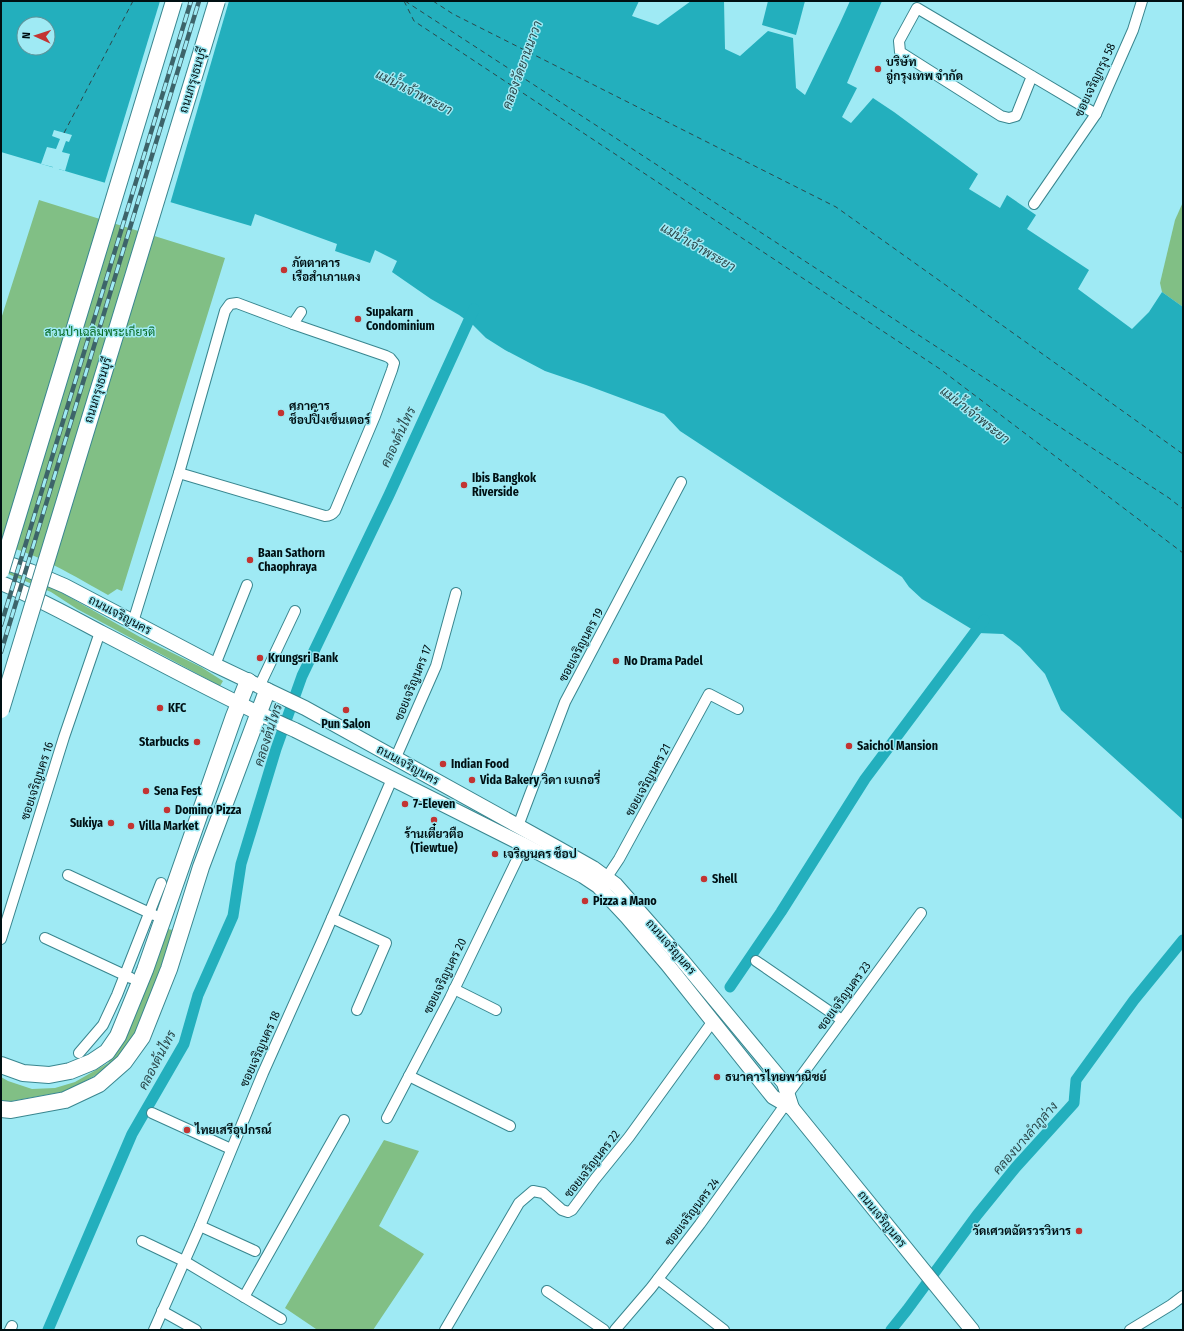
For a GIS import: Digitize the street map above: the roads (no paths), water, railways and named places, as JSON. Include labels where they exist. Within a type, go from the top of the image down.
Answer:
[{"type":"main road","points":[[1,571],[174,1]]},
{"type":"main road","name":"ถนนกรุงธนบุรี","points":[[1,710],[217,1]]},
{"type":"main road","name":"ถนนเจริญนคร","points":[[1,561],[30,571],[65,586],[215,665],[305,708],[607,877],[616,885],[682,960],[784,1083],[788,1102],[972,1330]]},
{"type":"main road","name":"ถนนเจริญนคร","points":[[1,583],[27,594],[259,714],[279,722],[524,845],[598,886],[642,934],[773,1098],[788,1102]]},
{"type":"main road","points":[[1,1065],[23,1073],[49,1075],[70,1071],[92,1062],[107,1052],[118,1036],[140,982],[158,916],[238,703],[258,686]]},
{"type":"main road","points":[[4,1110],[65,1100],[99,1084],[124,1062],[142,1037],[169,969],[201,867],[259,714],[258,686]]},
{"type":"main road","points":[[158,916],[184,922]]},
{"type":"street","name":"ซอยเจริญกรุง 58","points":[[1034,204],[1096,114],[1133,30],[1142,1]]},
{"type":"street","points":[[1032,76],[1016,116],[1009,118],[1001,116],[900,52],[899,41],[916,8],[1032,76],[1096,114]]},
{"type":"street","points":[[133,622],[179,473],[225,311],[230,304],[237,303],[386,356],[394,363],[375,416],[333,514],[330,516],[325,516],[179,473]]},
{"type":"street","points":[[293,324],[301,312]]},
{"type":"street","name":"ซอยเจริญนคร 19","points":[[518,826],[565,702],[681,482]]},
{"type":"street","points":[[215,665],[247,586]]},
{"type":"street","name":"ซอยเจริญนคร 17","points":[[396,758],[436,666],[456,592]]},
{"type":"street","points":[[258,686],[295,611]]},
{"type":"street","name":"ซอยเจริญนคร 16","points":[[1,939],[64,737],[100,632]]},
{"type":"street","name":"ซอยเจริญนคร 21","points":[[607,877],[619,859],[709,694],[738,709]]},
{"type":"street","name":"ซอยเจริญนคร 18","points":[[154,1330],[200,1226],[263,1073],[392,779]]},
{"type":"street","name":"ซอยเจริญนคร 20","points":[[387,1118],[454,989],[524,845]]},
{"type":"street","points":[[68,875],[158,916]]},
{"type":"street","points":[[79,1053],[102,1025],[118,995],[125,975],[158,916],[161,883]]},
{"type":"street","name":"ซอยเจริญนคร 23","points":[[788,1102],[842,1020],[921,913]]},
{"type":"street","points":[[332,918],[386,943],[357,1010]]},
{"type":"street","points":[[45,938],[140,982]]},
{"type":"street","points":[[756,962],[842,1020]]},
{"type":"street","points":[[454,989],[496,1010]]},
{"type":"street","name":"ซอยเจริญนคร 22","points":[[445,1330],[519,1203],[533,1191],[543,1193],[562,1210],[568,1212],[572,1210],[595,1179],[630,1137],[713,1021]]},
{"type":"street","points":[[409,1076],[510,1126]]},
{"type":"street","name":"ซอยเจริญนคร 24","points":[[615,1330],[658,1279],[700,1224],[788,1102]]},
{"type":"street","points":[[152,1113],[231,1149]]},
{"type":"street","points":[[244,1297],[344,1120]]},
{"type":"street","points":[[200,1226],[255,1251]]},
{"type":"street","points":[[142,1241],[184,1261],[281,1319]]},
{"type":"street","points":[[658,1279],[724,1330]]},
{"type":"street","points":[[547,1291],[604,1330]]},
{"type":"street","points":[[1130,1330],[1183,1296]]},
{"type":"street","points":[[162,1311],[196,1330]]},
{"type":"water","points":[[1,1],[639,1],[632,16],[658,25],[691,1],[724,1],[725,49],[740,56],[768,31],[793,38],[796,88],[805,95],[850,1],[882,1],[847,83],[857,88],[842,117],[851,123],[873,98],[978,174],[969,189],[1000,208],[1007,195],[1036,215],[1027,229],[1089,270],[1078,289],[1132,329],[1149,312],[1162,292],[1183,307],[1183,820],[1061,710],[1045,674],[1020,647],[1003,634],[978,633],[922,599],[909,587],[902,577],[680,431],[664,414],[545,371],[505,350],[486,338],[473,325],[459,315],[431,299],[392,272],[397,261],[375,250],[370,263],[335,251],[337,244],[255,214],[251,226],[1,152]]},
{"type":"water","points":[[768,1],[805,1],[796,35],[762,25]]},
{"type":"waterway","name":"คลองต้นไทร","points":[[48,1330],[132,1134],[184,1044],[198,995],[233,916],[241,864],[276,749],[302,676],[389,495],[474,309]]},
{"type":"waterway","points":[[730,987],[781,912],[865,779],[984,620]]},
{"type":"waterway","name":"คลองบางลำภูล่าง","points":[[891,1330],[977,1215],[1016,1167],[1074,1103],[1076,1080],[1134,1000],[1183,940]]},
{"type":"railway","points":[[1,625],[191,1]]},
{"type":"railway","points":[[1,652],[199,1]]},
{"type":"place","name":"บริษัท อู่กรุงเทพ จำกัด","points":[[878,69]]},
{"type":"place","name":"ภัตตาคาร เรือสำเภาแดง","points":[[284,270]]},
{"type":"place","name":"Supakarn Condominium","points":[[358,319]]},
{"type":"place","name":"ศุภาคาร ช็อปปิ้งเซ็นเตอร์","points":[[281,413]]},
{"type":"place","name":"Ibis Bangkok Riverside","points":[[464,485]]},
{"type":"place","name":"Baan Sathorn Chaophraya","points":[[250,560]]},
{"type":"place","name":"Krungsri Bank","points":[[260,658]]},
{"type":"place","name":"No Drama Padel","points":[[616,661]]},
{"type":"place","name":"KFC","points":[[160,708]]},
{"type":"place","name":"Pun Salon","points":[[346,710]]},
{"type":"place","name":"Starbucks","points":[[197,742]]},
{"type":"place","name":"Saichol Mansion","points":[[849,746]]},
{"type":"place","name":"Indian Food","points":[[443,764]]},
{"type":"place","name":"Vida Bakery วิดา เบเกอรี่","points":[[472,780]]},
{"type":"place","name":"Sena Fest","points":[[146,791]]},
{"type":"place","name":"7-Eleven","points":[[405,804]]},
{"type":"place","name":"Domino Pizza","points":[[167,810]]},
{"type":"place","name":"ร้านเตี๋ยวตือ (Tiewtue)","points":[[434,820]]},
{"type":"place","name":"Sukiya","points":[[111,823]]},
{"type":"place","name":"Villa Market","points":[[131,826]]},
{"type":"place","name":"เจริญนคร ช็อป","points":[[495,854]]},
{"type":"place","name":"Shell","points":[[704,879]]},
{"type":"place","name":"Pizza a Mano","points":[[585,901]]},
{"type":"place","name":"ธนาคารไทยพาณิชย์","points":[[717,1077]]},
{"type":"place","name":"ไทยเสรีอุปกรณ์","points":[[187,1130]]},
{"type":"place","name":"วัดเศวตฉัตรวรวิหาร","points":[[1079,1231]]},
{"type":"water label","name":"คลองวัดยานนาวา","points":[[522,65]]},
{"type":"water label","name":"แม่น้ำเจ้าพระยา","points":[[414,92]]},
{"type":"water label","name":"แม่น้ำเจ้าพระยา","points":[[698,247]]},
{"type":"water label","name":"แม่น้ำเจ้าพระยา","points":[[975,415]]},
{"type":"park label","name":"สวนป่าเฉลิมพระเกียรติ","points":[[100,332]]}]
